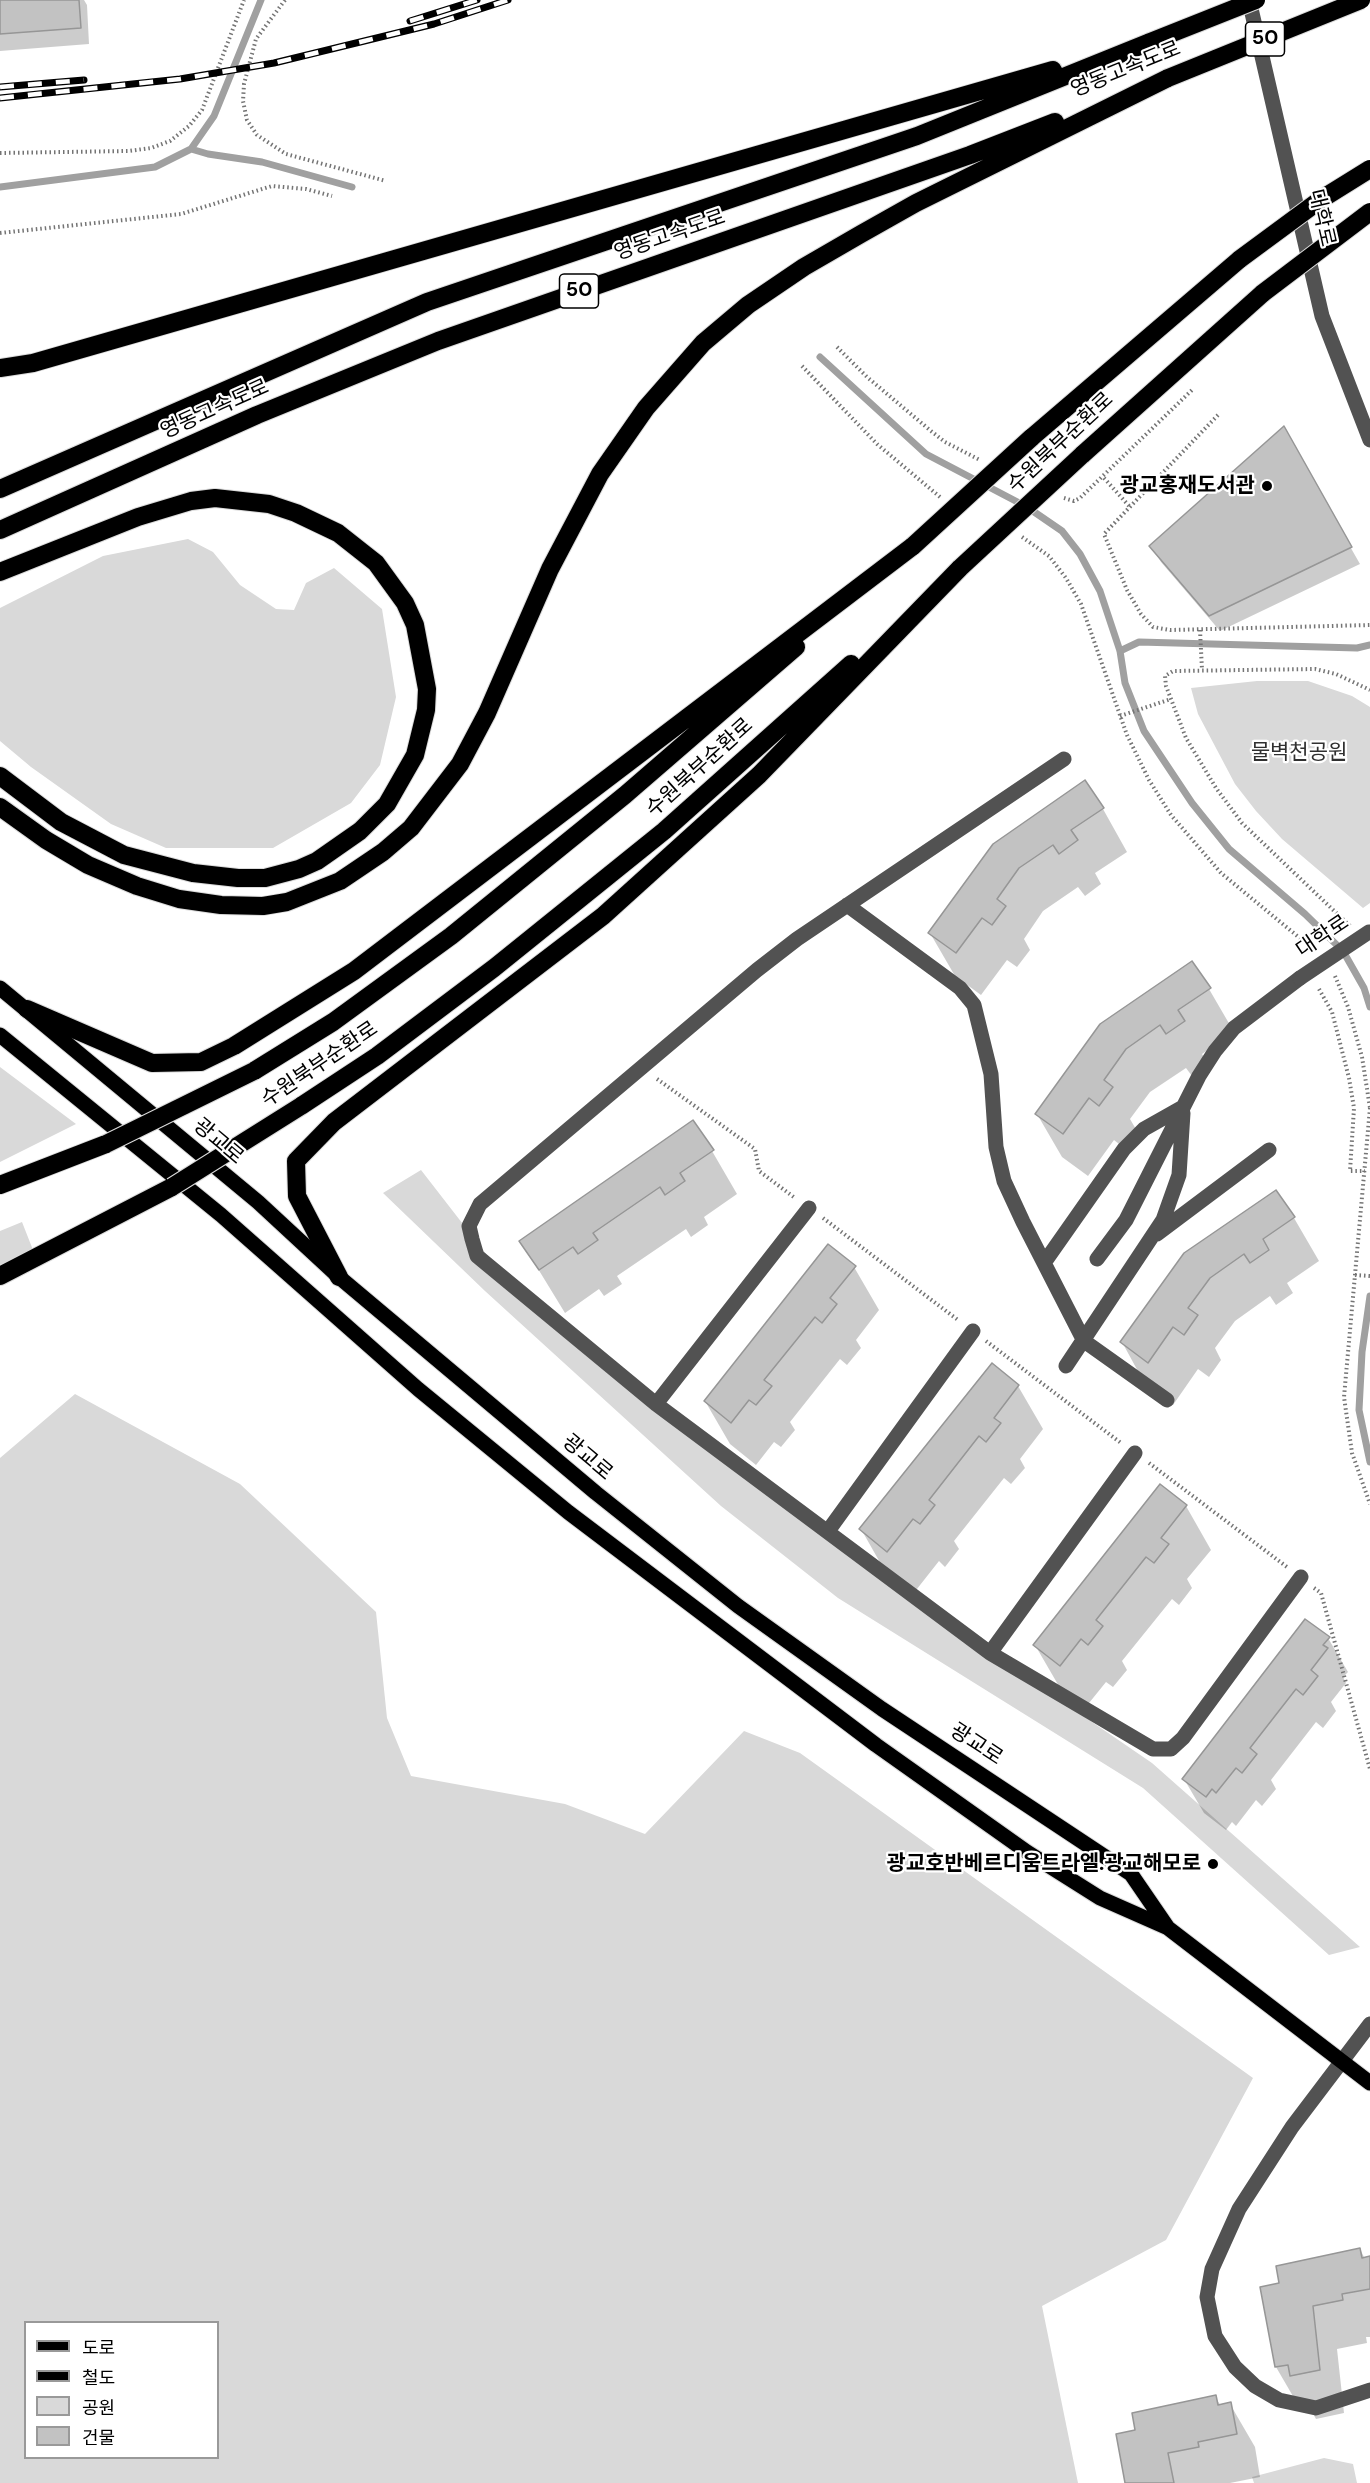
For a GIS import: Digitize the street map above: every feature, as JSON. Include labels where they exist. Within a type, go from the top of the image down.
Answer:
[{"type":"highway","name":"영동고속도로","points":[[0,489],[427,302],[917,136],[1256,0]]},
{"type":"highway","name":"영동고속도로","points":[[0,530],[257,415],[438,341],[970,155],[1361,0]]},
{"type":"highway","points":[[0,369],[33,363],[1150,42]]},
{"type":"highway","points":[[0,807],[45,840],[95,869],[137,886],[179,898],[221,905],[263,906],[287,902],[340,880],[383,852],[411,828],[460,764],[488,713],[550,569],[600,474],[651,401],[703,343],[766,292],[861,234],[916,203],[1168,78]]},
{"type":"highway","name":"수원북부순환로","points":[[0,1185],[106,1144],[254,1071],[333,1022],[451,936],[625,795],[913,546],[1031,438],[1240,259],[1320,200],[1370,168]]},
{"type":"highway","name":"수원북부순환로","points":[[0,1276],[172,1187],[376,1056],[494,968],[664,831],[1263,293],[1370,212]]},
{"type":"highway","points":[[0,572],[138,517],[191,501],[214,498],[269,504],[296,513],[338,533],[376,563],[405,603],[415,625],[422,652],[427,689],[426,710],[415,755],[387,804],[360,831],[317,861],[299,869],[265,878],[238,878],[193,873],[124,855],[61,822],[0,776]]},
{"type":"highway","points":[[27,1009],[152,1063],[201,1062],[234,1046],[354,971],[913,546]]},
{"type":"highway","points":[[339,1277],[297,1196],[296,1161],[334,1122],[603,916],[759,775],[960,567]]},
{"type":"main road","name":"광교로","points":[[0,988],[258,1202],[339,1277],[596,1493],[738,1606],[882,1709],[1131,1874],[1168,1928]]},
{"type":"main road","name":"광교로","points":[[0,1035],[221,1215],[418,1389],[568,1512],[876,1745],[1027,1852],[1100,1898],[1168,1928],[1370,2083]]},
{"type":"street","name":"대학로","points":[[1249,0],[1322,316],[1370,440]]},
{"type":"street","points":[[1064,759],[797,939],[757,970],[480,1204],[469,1226],[477,1256],[656,1404],[990,1653],[1153,1749],[1171,1749],[1183,1738],[1301,1577]]},
{"type":"street","points":[[847,906],[960,988],[974,1005],[988,1055],[996,1147],[1004,1181],[1044,1263],[1084,1341],[1167,1400]]},
{"type":"street","name":"대학로","points":[[1097,1259],[1126,1220],[1183,1107],[1215,1051],[1234,1028],[1300,978],[1370,931]]},
{"type":"street","points":[[1044,1263],[1124,1149],[1144,1129],[1183,1107]]},
{"type":"street","points":[[1066,1366],[1152,1238],[1174,1195],[1179,1175],[1183,1107]]},
{"type":"street","points":[[1152,1238],[1269,1150]]},
{"type":"street","points":[[656,1404],[809,1208]]},
{"type":"street","points":[[828,1531],[973,1331]]},
{"type":"street","points":[[990,1653],[1135,1453]]},
{"type":"street","points":[[1370,2024],[1292,2127],[1239,2209],[1212,2269],[1207,2297],[1215,2336],[1235,2367],[1255,2386],[1279,2400],[1316,2408],[1370,2390]]},
{"type":"path","points":[[0,153],[112,152],[151,148],[171,141],[189,126],[202,110],[244,0]]},
{"type":"path","points":[[285,0],[256,39],[244,84],[243,101],[247,120],[257,135],[286,154],[386,181]]},
{"type":"path","points":[[0,233],[181,214],[272,186],[306,189],[332,196]]},
{"type":"path","points":[[802,366],[877,444],[946,502]]},
{"type":"path","points":[[1218,415],[1104,534],[1136,606],[1154,627],[1170,630],[1370,625]]},
{"type":"path","points":[[1104,478],[1130,507]]},
{"type":"path","points":[[1017,534],[1048,556],[1066,578],[1081,604],[1119,716],[1149,780],[1194,844],[1221,873],[1300,937],[1320,957]]},
{"type":"path","points":[[1200,630],[1202,670]]},
{"type":"path","points":[[1352,927],[1242,823],[1216,788],[1186,738],[1165,676],[1173,671],[1315,669],[1336,674],[1370,690]]},
{"type":"path","points":[[1119,716],[1171,699]]},
{"type":"path","points":[[1332,972],[1348,1007],[1362,1057],[1370,1108],[1344,1397],[1353,1453],[1370,1504]]},
{"type":"path","points":[[1319,989],[1332,1012],[1349,1078],[1354,1108],[1350,1171],[1365,1171]]},
{"type":"path","points":[[642,1068],[755,1149],[759,1171],[1321,1593],[1370,1769]]},
{"type":"path","points":[[1355,1275],[1370,1276]]},
{"type":"green space","points":[[188,539],[213,552],[240,585],[276,609],[294,610],[306,583],[334,568],[382,609],[396,697],[380,765],[351,803],[273,848],[166,848],[111,824],[31,767],[0,741],[0,608],[103,556]]},
{"type":"green space","name":"물벽천공원","points":[[1257,681],[1308,681],[1352,696],[1370,707],[1370,903],[1363,908],[1282,839],[1256,811],[1235,784],[1198,714],[1191,688]]},
{"type":"green space","points":[[0,1067],[76,1124],[0,1162]]},
{"type":"green space","points":[[421,1170],[497,1268],[867,1568],[1152,1763],[1360,1947],[1329,1955],[1143,1788],[838,1598],[721,1506],[485,1291],[383,1193]]},
{"type":"green space","points":[[22,1222],[33,1250],[0,1265],[0,1231]]},
{"type":"green space","points":[[75,1394],[240,1484],[376,1612],[387,1718],[411,1776],[565,1804],[645,1834],[744,1731],[800,1753],[1253,2078],[1166,2240],[1042,2306],[1078,2483],[0,2483],[0,1458]]},
{"type":"green space","points":[[1324,2458],[1353,2464],[1357,2483],[1254,2483],[1252,2477]]},
{"type":"building","points":[[0,0],[79,0],[81,28],[0,34]]},
{"type":"building","name":"광교홍재도서관","points":[[1284,426],[1352,547],[1209,616],[1149,546]]},
{"type":"building","points":[[1085,780],[1104,808],[1071,830],[1078,840],[1059,854],[1053,845],[1019,868],[997,899],[1006,906],[992,925],[982,918],[956,953],[928,933],[993,844]]},
{"type":"building","points":[[1192,961],[1211,988],[1178,1010],[1185,1021],[1166,1034],[1160,1025],[1126,1049],[1104,1080],[1113,1087],[1099,1106],[1089,1098],[1063,1134],[1035,1114],[1100,1024]]},
{"type":"building","points":[[693,1120],[714,1150],[680,1173],[685,1181],[665,1195],[660,1187],[593,1233],[598,1240],[578,1254],[573,1247],[539,1270],[519,1241]]},
{"type":"building","points":[[1276,1190],[1295,1217],[1263,1239],[1269,1250],[1250,1263],[1244,1254],[1210,1278],[1188,1308],[1198,1315],[1184,1335],[1173,1327],[1148,1363],[1120,1342],[1184,1253]]},
{"type":"building","points":[[828,1244],[856,1266],[830,1298],[837,1304],[822,1323],[815,1317],[764,1380],[772,1386],[756,1405],[749,1400],[731,1423],[704,1401]]},
{"type":"building","points":[[992,1363],[1019,1385],[994,1418],[1001,1423],[986,1442],[979,1436],[929,1500],[935,1505],[920,1524],[913,1519],[887,1552],[859,1529]]},
{"type":"building","points":[[1160,1484],[1187,1505],[1161,1538],[1169,1544],[1154,1563],[1146,1557],[1096,1620],[1103,1626],[1088,1645],[1081,1639],[1060,1666],[1033,1645]]},
{"type":"building","points":[[1305,1619],[1330,1637],[1323,1645],[1328,1648],[1311,1670],[1318,1676],[1303,1695],[1296,1689],[1250,1748],[1257,1754],[1242,1773],[1236,1768],[1216,1793],[1212,1789],[1206,1797],[1182,1779]]},
{"type":"building","points":[[1360,2248],[1362,2258],[1370,2256],[1370,2289],[1342,2294],[1343,2300],[1313,2306],[1320,2370],[1290,2376],[1288,2365],[1275,2367],[1260,2287],[1279,2283],[1276,2266]]},
{"type":"building","points":[[1216,2395],[1218,2405],[1231,2402],[1237,2434],[1198,2442],[1199,2447],[1168,2453],[1174,2483],[1125,2483],[1116,2434],[1135,2430],[1132,2413]]},
{"type":"waterway","points":[[0,187],[155,167],[191,149],[214,116],[261,0]]},
{"type":"waterway","points":[[191,149],[208,154],[262,162],[352,187]]},
{"type":"waterway","points":[[820,357],[926,454],[1027,507],[1062,531],[1080,554],[1100,591],[1120,651],[1125,683],[1144,731],[1192,803],[1229,849],[1305,914],[1343,951],[1364,988],[1370,1007]]},
{"type":"waterway","points":[[1120,651],[1139,642],[1357,648],[1370,645]]},
{"type":"waterway","points":[[1370,1296],[1362,1352],[1359,1410],[1370,1462]]},
{"type":"railway","points":[[410,21],[477,0]]},
{"type":"railway","points":[[0,98],[180,79],[274,63],[434,24],[508,0]]},
{"type":"railway","points":[[0,87],[84,80]]},
{"type":"place","name":"광교홍재도서관","points":[[1267,486]]},
{"type":"place","name":"광교호반베르디움트라엘.광교해모로","points":[[1213,1864]]}]
